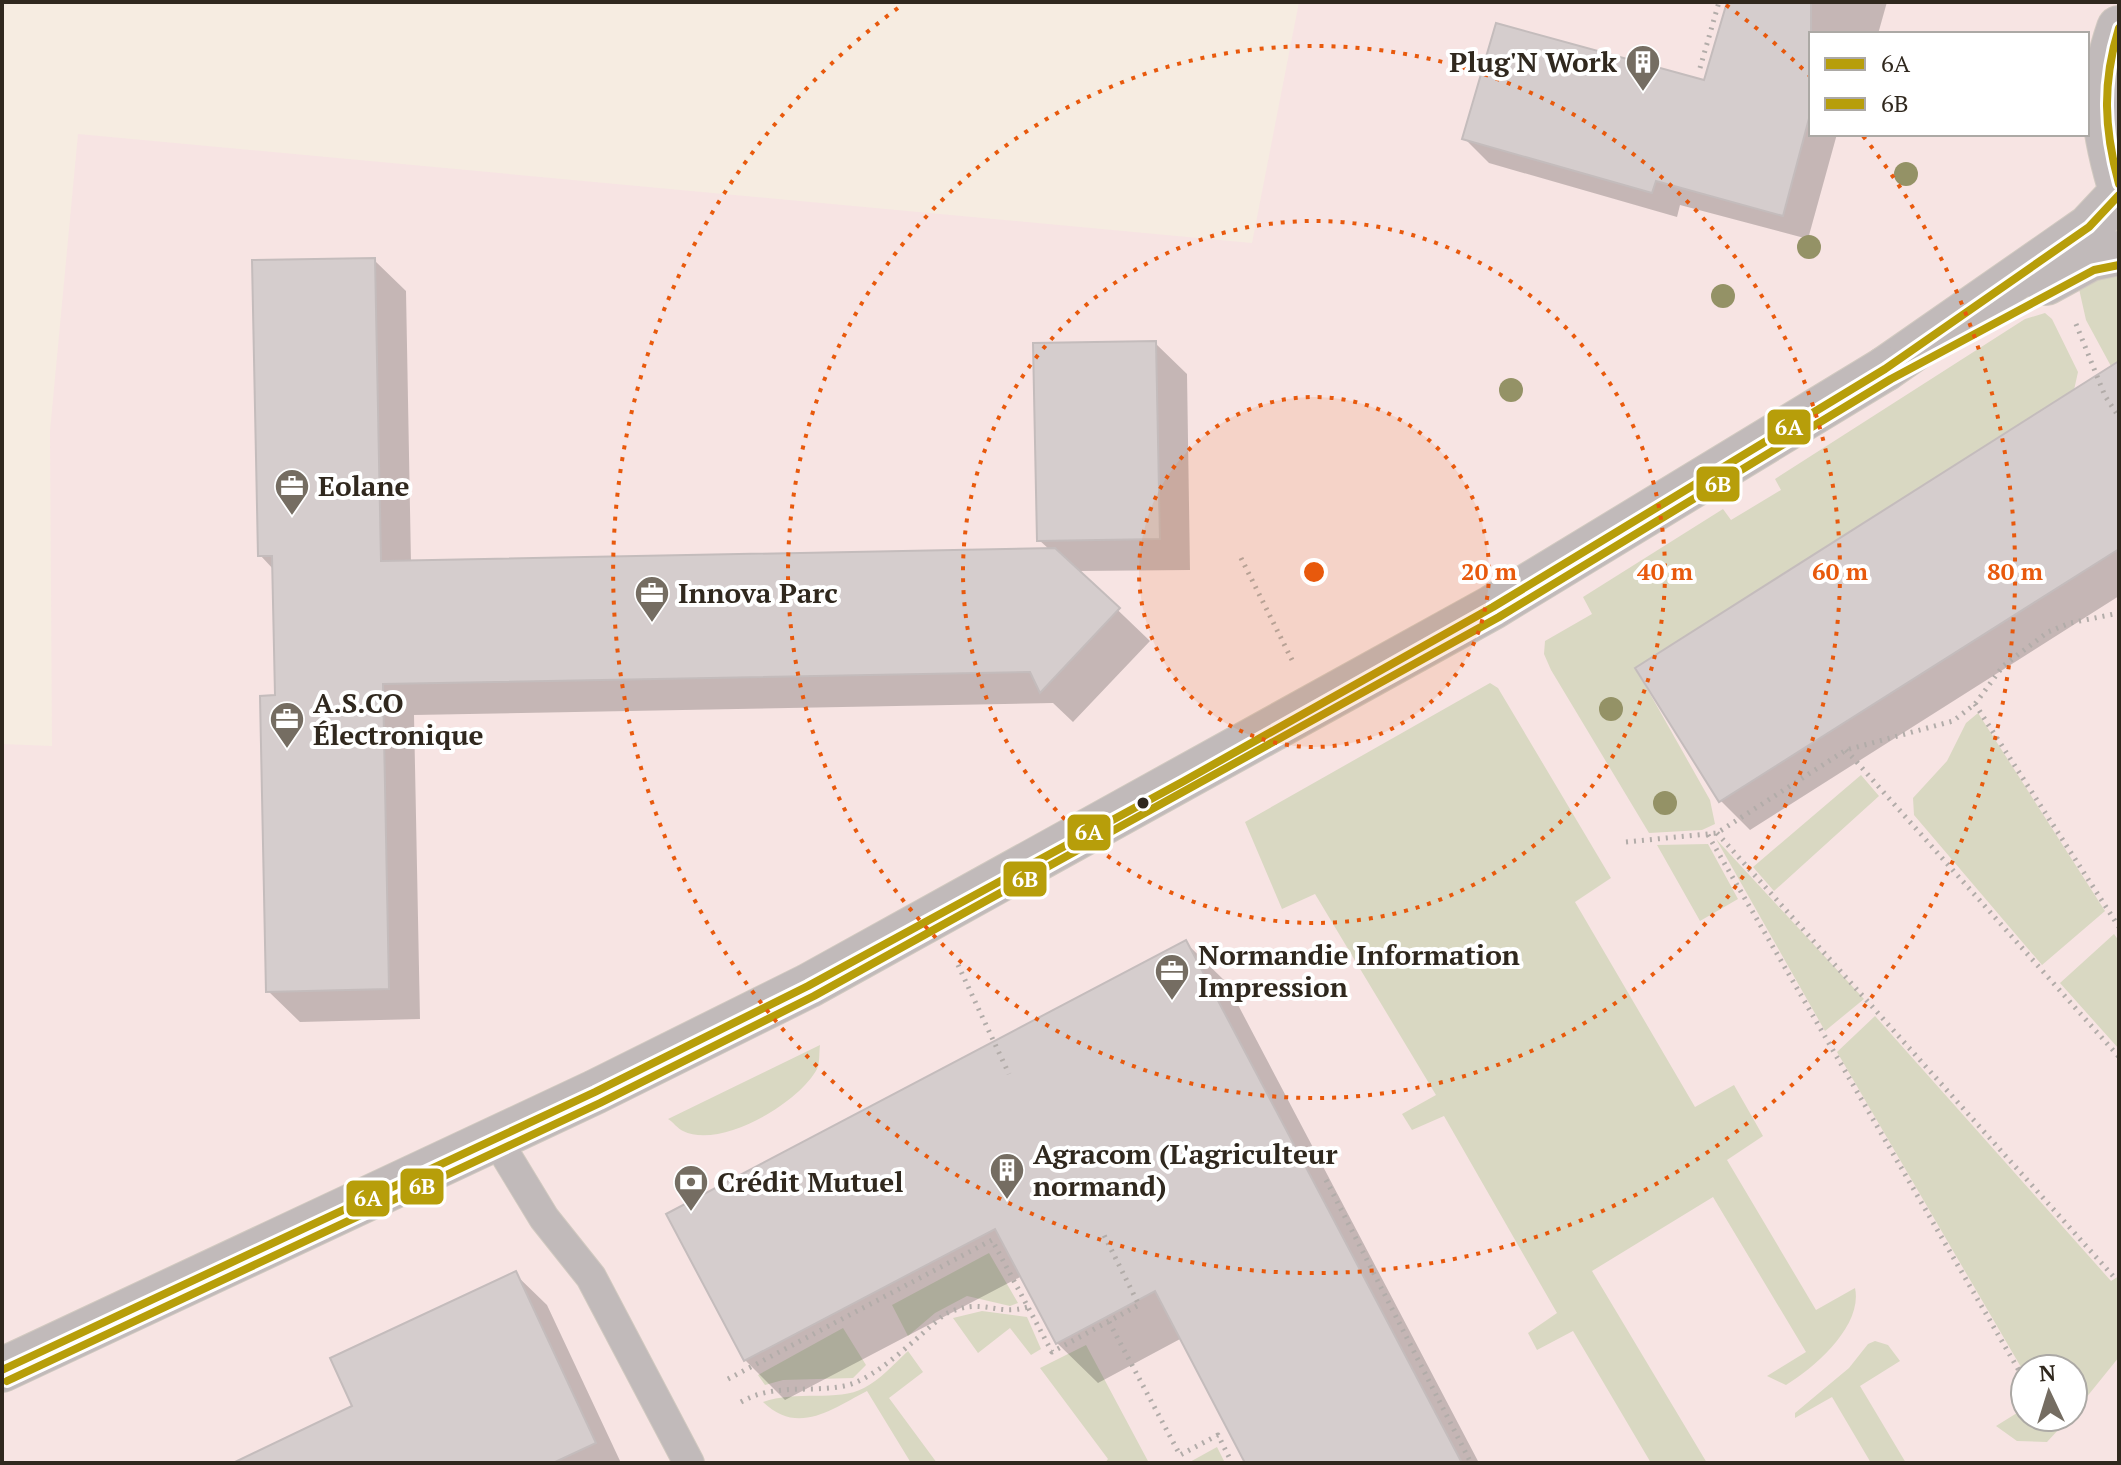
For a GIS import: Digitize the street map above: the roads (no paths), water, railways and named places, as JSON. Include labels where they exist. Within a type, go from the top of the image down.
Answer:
[{"type":"street","points":[[2119,28],[2105,68],[2104,132],[2119,184]]},
{"type":"street","points":[[1885,369],[2089,227],[2119,195]]},
{"type":"street","points":[[2,1370],[496,1139],[808,986],[1493,607],[1885,369],[2090,259],[2119,253]]},
{"type":"lane","points":[[496,1139],[544,1218],[591,1277],[689,1463]]},
{"type":"place","name":"Plug'N Work","points":[[1643,93]]},
{"type":"place","name":"Eolane","points":[[292,517]]},
{"type":"place","name":"Innova Parc","points":[[652,624]]},
{"type":"place","name":"A.S.CO Électronique","points":[[287,750]]},
{"type":"place","name":"Normandie Information Impression","points":[[1172,1002]]},
{"type":"place","name":"Agracom (L'agriculteur normand)","points":[[1007,1201]]},
{"type":"place","name":"Crédit Mutuel","points":[[691,1213]]}]
